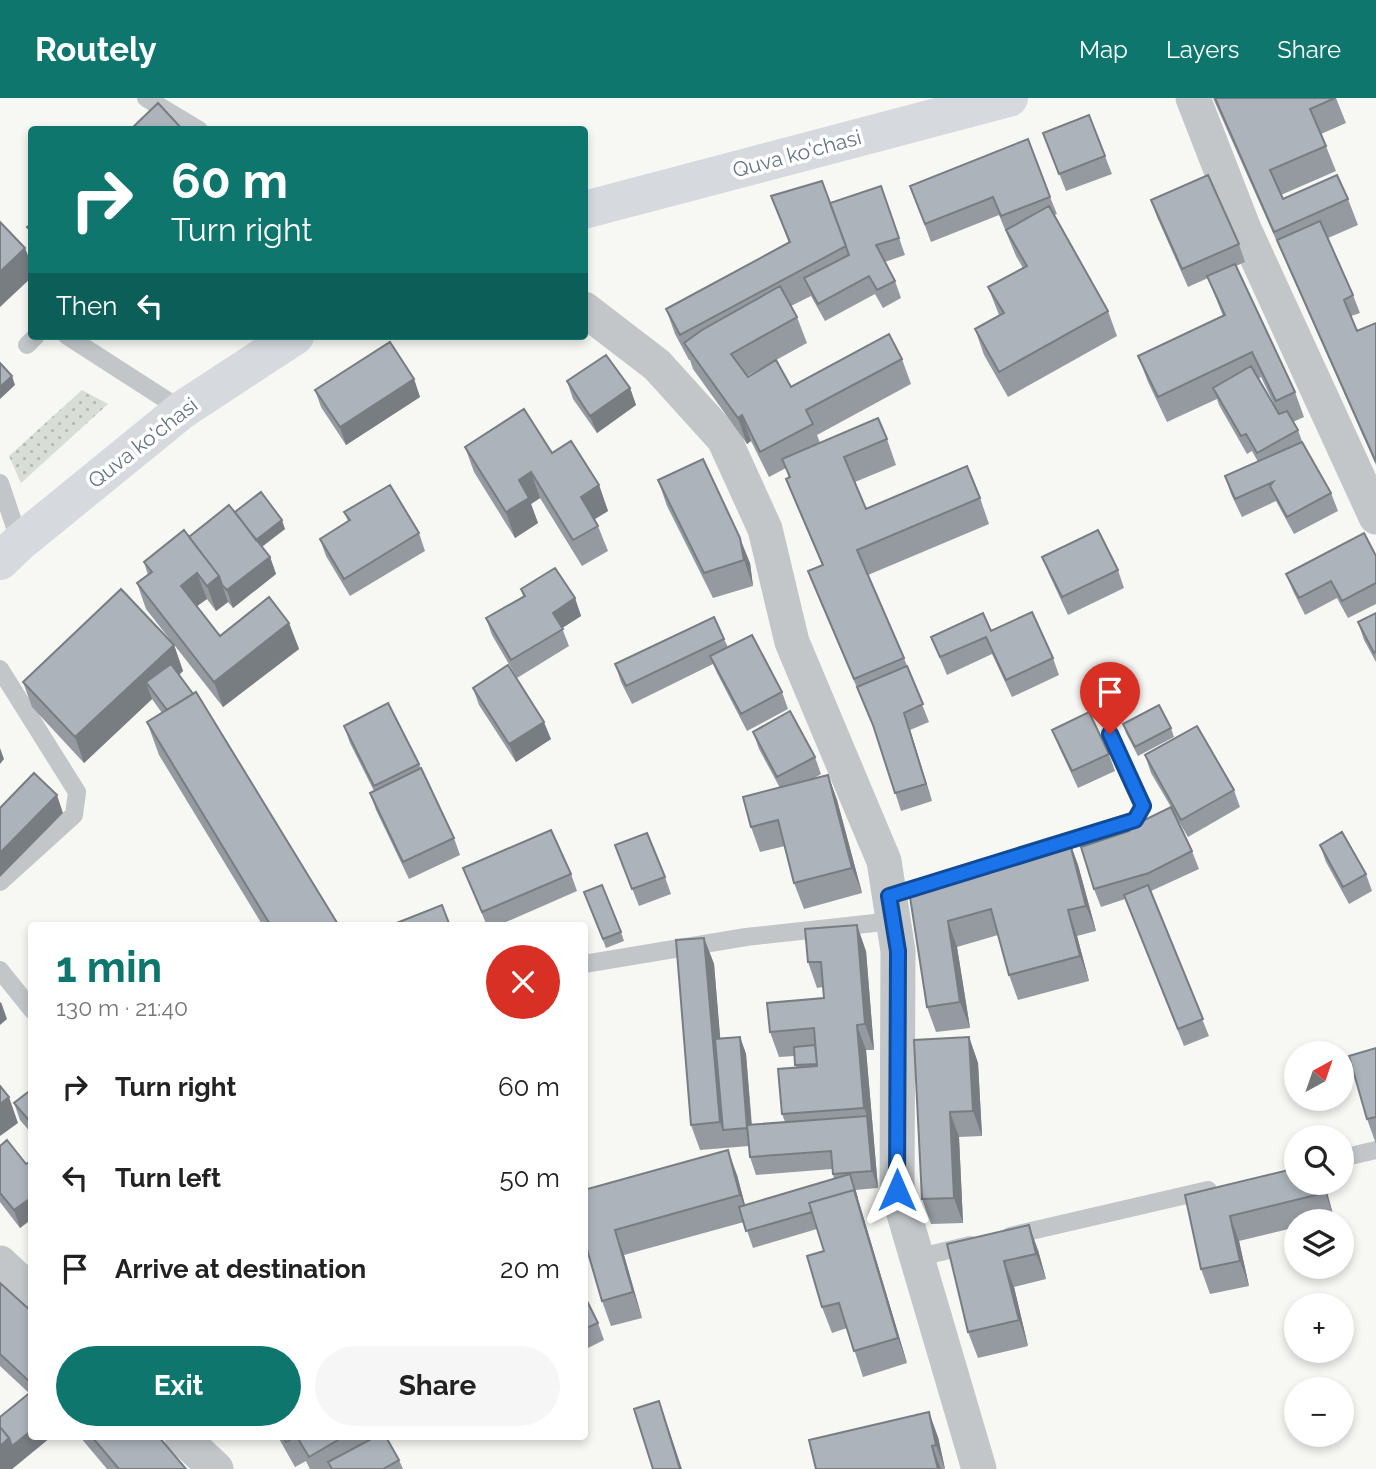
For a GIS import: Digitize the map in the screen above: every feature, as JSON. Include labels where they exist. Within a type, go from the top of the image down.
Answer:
[{"type":"main road","name":"Quva ko'chasi","points":[[588,209],[1009,98]]},
{"type":"main road","name":"Quva ko'chasi","points":[[10,552],[181,410],[289,340]]},
{"type":"street","points":[[1194,98],[1244,229],[1376,517]]},
{"type":"street","points":[[588,312],[657,365],[724,439],[765,529],[792,642],[884,862],[895,903],[898,951],[897,1190],[979,1469]]},
{"type":"street","points":[[0,1263],[28,1289]]},
{"type":"street","points":[[185,1440],[216,1469]]},
{"type":"lane","points":[[146,98],[192,126]]},
{"type":"lane","points":[[73,340],[181,410]]},
{"type":"lane","points":[[0,483],[10,552]]},
{"type":"lane","points":[[0,669],[77,792],[74,816],[0,882]]},
{"type":"lane","points":[[1031,852],[1135,820],[1143,806],[1110,734]]},
{"type":"lane","points":[[588,963],[746,937],[895,903]]},
{"type":"lane","points":[[0,970],[28,1005]]},
{"type":"lane","points":[[1354,1155],[1376,1150]]},
{"type":"lane","points":[[916,1258],[1229,1185]]},
{"type":"shaded area","points":[[82,390],[108,404],[21,483],[9,456]]},
{"type":"building","points":[[1215,98],[1335,98],[1310,109],[1326,146],[1270,170],[1283,199],[1337,175],[1348,199],[1274,232]]},
{"type":"building","points":[[158,103],[179,126],[134,126]]},
{"type":"building","points":[[1089,115],[1105,156],[1059,174],[1043,133]]},
{"type":"building","points":[[1028,139],[1050,197],[1001,216],[993,197],[925,224],[910,186]]},
{"type":"building","points":[[1208,175],[1239,244],[1182,269],[1151,200]]},
{"type":"building","points":[[822,181],[846,246],[680,335],[666,309],[790,242],[771,196]]},
{"type":"building","points":[[881,186],[899,238],[876,245],[895,281],[877,290],[869,276],[818,304],[804,278],[849,255],[830,203]]},
{"type":"building","points":[[1049,206],[1108,311],[999,372],[975,329],[1004,313],[988,287],[1027,266],[1006,230]]},
{"type":"building","points":[[1320,221],[1353,295],[1344,300],[1357,331],[1376,323],[1376,462],[1277,240]]},
{"type":"building","points":[[0,222],[25,248],[0,272]]},
{"type":"building","points":[[1235,264],[1295,392],[1276,401],[1252,352],[1158,397],[1138,356],[1225,315],[1207,276]]},
{"type":"building","points":[[780,286],[797,317],[731,354],[748,377],[776,360],[791,387],[889,334],[902,359],[806,410],[813,424],[760,452],[742,415],[738,418],[684,343]]},
{"type":"building","points":[[390,342],[414,379],[340,427],[315,390]]},
{"type":"building","points":[[606,355],[630,388],[590,416],[567,381]]},
{"type":"building","points":[[0,363],[12,376],[0,387]]},
{"type":"building","points":[[1251,366],[1279,414],[1287,411],[1298,430],[1257,453],[1246,434],[1241,436],[1213,388]]},
{"type":"building","points":[[524,409],[552,453],[571,441],[599,485],[581,497],[598,526],[573,540],[531,472],[519,480],[529,498],[506,512],[465,447]]},
{"type":"building","points":[[878,418],[887,439],[844,457],[866,509],[967,466],[980,498],[857,550],[904,658],[854,679],[808,571],[823,565],[786,479],[790,477],[782,459]]},
{"type":"building","points":[[1302,442],[1331,493],[1287,517],[1270,486],[1273,482],[1235,499],[1225,476]]},
{"type":"building","points":[[703,459],[740,538],[744,560],[704,573],[658,480]]},
{"type":"building","points":[[390,485],[419,533],[344,579],[320,539],[350,520],[344,512]]},
{"type":"building","points":[[261,492],[282,520],[256,540],[235,512]]},
{"type":"building","points":[[229,505],[270,557],[227,590],[189,537]]},
{"type":"building","points":[[184,530],[219,576],[207,586],[197,573],[181,586],[220,636],[269,597],[289,623],[214,682],[137,583],[152,572],[144,562]]},
{"type":"building","points":[[1098,530],[1118,570],[1062,597],[1042,557]]},
{"type":"building","points":[[1364,533],[1376,556],[1376,583],[1342,601],[1331,581],[1299,598],[1286,574]]},
{"type":"building","points":[[555,568],[575,598],[553,613],[563,629],[511,660],[486,618],[525,596],[521,589]]},
{"type":"building","points":[[121,589],[174,645],[75,737],[23,682]]},
{"type":"building","points":[[1032,612],[1053,658],[1006,680],[986,637],[940,657],[931,637],[983,613],[991,631]]},
{"type":"building","points":[[1376,613],[1376,651],[1374,653],[1358,622]]},
{"type":"building","points":[[714,617],[724,639],[626,686],[615,664]]},
{"type":"building","points":[[752,635],[782,692],[741,714],[710,656]]},
{"type":"building","points":[[171,664],[193,694],[167,710],[146,682]]},
{"type":"building","points":[[508,665],[544,722],[509,744],[473,688]]},
{"type":"building","points":[[907,666],[923,704],[904,713],[926,784],[895,793],[873,725],[857,687]]},
{"type":"building","points":[[196,692],[337,922],[269,922],[147,722]]},
{"type":"building","points":[[388,703],[419,764],[374,786],[344,726]]},
{"type":"building","points":[[1159,705],[1171,728],[1135,747],[1123,724]]},
{"type":"building","points":[[790,711],[815,757],[777,777],[753,732]]},
{"type":"building","points":[[1089,712],[1109,754],[1072,771],[1052,730]]},
{"type":"building","points":[[1197,726],[1234,790],[1181,820],[1145,755]]},
{"type":"building","points":[[421,768],[454,838],[403,862],[370,793]]},
{"type":"building","points":[[34,773],[57,795],[0,853],[0,808]]},
{"type":"building","points":[[828,775],[852,868],[794,883],[778,820],[751,827],[743,797]]},
{"type":"building","points":[[1171,807],[1192,851],[1149,873],[1094,889],[1081,847],[1129,831],[1128,828]]},
{"type":"building","points":[[551,830],[571,874],[482,912],[463,868]]},
{"type":"building","points":[[1342,832],[1366,874],[1343,887],[1320,845]]},
{"type":"building","points":[[647,833],[665,877],[632,889],[615,845]]},
{"type":"building","points":[[1069,840],[1086,906],[1068,910],[1080,956],[1009,975],[991,909],[948,921],[960,1002],[927,1007],[908,884]]},
{"type":"building","points":[[602,885],[621,932],[603,939],[584,892]]},
{"type":"building","points":[[1148,885],[1203,1019],[1178,1029],[1124,895]]},
{"type":"building","points":[[442,905],[448,922],[399,922]]},
{"type":"building","points":[[857,925],[865,1024],[857,1025],[864,1108],[782,1114],[778,1069],[817,1066],[814,1028],[770,1032],[767,1003],[824,998],[821,962],[808,962],[805,929]]},
{"type":"building","points":[[704,938],[720,1122],[691,1125],[676,940]]},
{"type":"building","points":[[740,1037],[747,1128],[723,1130],[715,1039]]},
{"type":"building","points":[[969,1037],[973,1111],[950,1112],[954,1198],[922,1199],[914,1040]]},
{"type":"building","points":[[815,1045],[817,1064],[795,1065],[794,1047]]},
{"type":"building","points":[[1376,1048],[1376,1117],[1367,1119],[1354,1074],[1354,1055]]},
{"type":"building","points":[[0,1086],[9,1097],[0,1104]]},
{"type":"building","points":[[28,1092],[28,1119],[14,1103]]},
{"type":"building","points":[[867,1116],[872,1171],[833,1174],[831,1151],[750,1157],[747,1125]]},
{"type":"building","points":[[7,1140],[26,1164],[28,1163],[28,1200],[14,1210],[0,1193],[0,1146]]},
{"type":"building","points":[[728,1150],[740,1195],[615,1230],[633,1292],[602,1301],[588,1253],[588,1189]]},
{"type":"building","points":[[1284,1171],[1284,1195],[1316,1195],[1230,1216],[1240,1261],[1201,1269],[1185,1195]]},
{"type":"building","points":[[850,1174],[857,1198],[854,1190],[809,1203],[812,1212],[746,1231],[739,1207]]},
{"type":"building","points":[[854,1190],[898,1338],[854,1351],[839,1303],[822,1307],[807,1256],[824,1251],[809,1203]]},
{"type":"building","points":[[1029,1225],[1036,1254],[1004,1261],[1019,1320],[968,1332],[947,1244]]},
{"type":"building","points":[[0,1283],[28,1308],[28,1380],[0,1354]]},
{"type":"building","points":[[588,1303],[598,1323],[588,1327]]},
{"type":"building","points":[[28,1394],[28,1433],[12,1446],[0,1427],[0,1417]]},
{"type":"building","points":[[659,1401],[680,1469],[653,1469],[634,1409]]},
{"type":"building","points":[[929,1412],[936,1445],[932,1446],[938,1469],[816,1469],[809,1440]]},
{"type":"building","points":[[0,1427],[9,1438],[0,1446]]},
{"type":"building","points":[[95,1440],[162,1440],[186,1469],[119,1469]]},
{"type":"building","points":[[299,1440],[338,1440],[309,1457]]},
{"type":"building","points":[[369,1440],[388,1440],[399,1460],[383,1469],[332,1469],[328,1462]]},
{"type":"route","points":[[897,1190],[898,951],[889,896],[1135,820],[1143,806],[1110,734]]}]
